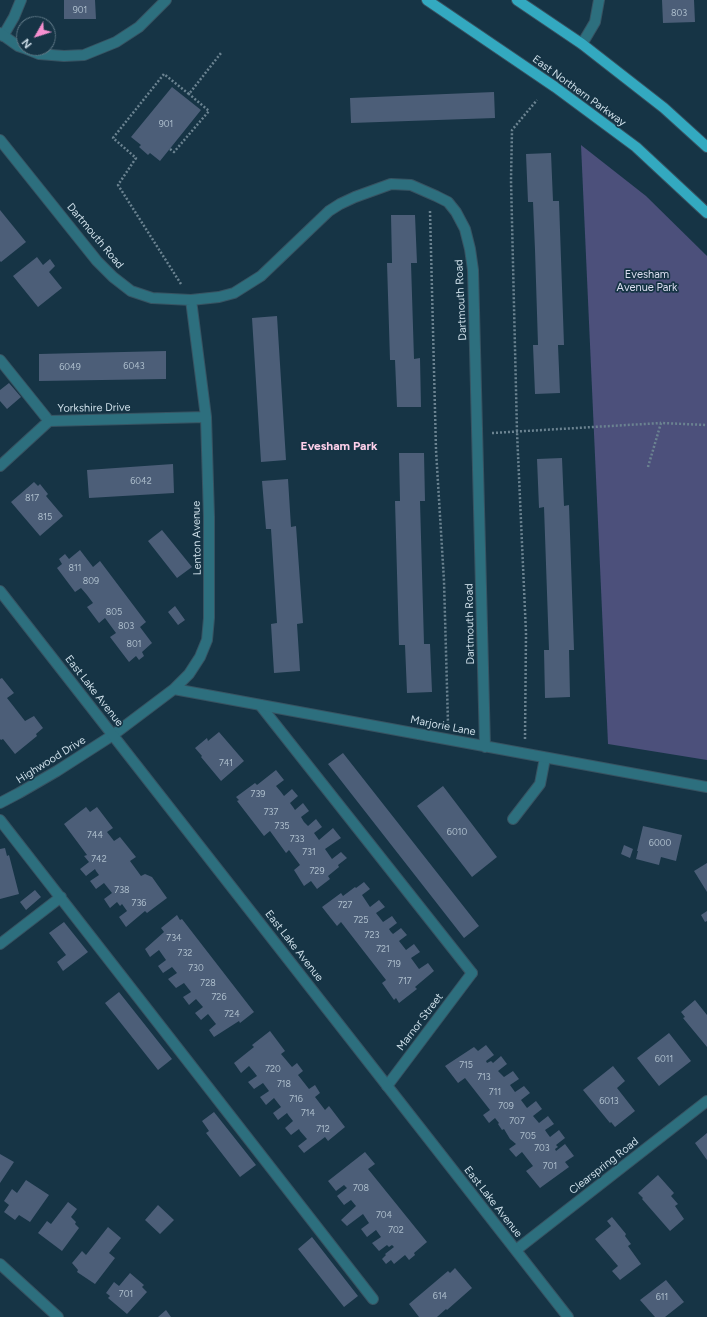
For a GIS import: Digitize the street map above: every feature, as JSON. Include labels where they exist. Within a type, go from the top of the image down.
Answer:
[{"type":"main road","name":"East Northern Parkway","points":[[427,0],[555,87],[636,147],[707,212]]},
{"type":"main road","points":[[517,0],[582,44],[706,143]]},
{"type":"street","points":[[16,43],[1,35],[14,17],[21,0]]},
{"type":"street","points":[[56,55],[84,55],[116,42],[139,26],[166,0]]},
{"type":"street","points":[[582,44],[595,22],[599,0]]},
{"type":"street","name":"Dartmouth Road","points":[[0,140],[97,261],[123,286],[152,298],[191,300],[219,297],[234,293],[249,285],[261,276],[329,211],[355,197],[391,184],[411,185],[448,202],[456,212],[465,229],[473,270],[486,747]]},
{"type":"street","name":"Lenton Avenue","points":[[113,735],[174,689],[189,674],[200,657],[207,640],[210,618],[206,417],[191,300]]},
{"type":"street","points":[[0,360],[49,421]]},
{"type":"street","name":"Yorkshire Drive","points":[[0,466],[49,421],[206,417]]},
{"type":"street","name":"East Lake Avenue","points":[[0,591],[568,1317]]},
{"type":"street","name":"Marjorie Lane","points":[[174,689],[707,787]]},
{"type":"street","name":"Marnor Street","points":[[260,705],[472,973],[387,1086]]},
{"type":"street","name":"Highwood Drive","points":[[0,803],[44,778],[113,735]]},
{"type":"street","points":[[513,819],[540,784],[545,758]]},
{"type":"street","points":[[0,820],[373,1299]]},
{"type":"street","points":[[0,944],[61,898]]},
{"type":"street","name":"Clearspring Road","points":[[516,1250],[707,1101]]},
{"type":"street","points":[[0,1264],[58,1317]]},
{"type":"path","points":[[189,94],[221,53]]},
{"type":"path","points":[[170,149],[174,152],[209,110],[164,74],[113,138],[136,158],[118,185],[191,300]]},
{"type":"path","points":[[525,754],[526,633],[517,432],[512,130],[537,100]]},
{"type":"path","points":[[430,193],[436,450],[444,581],[448,740]]},
{"type":"path","points":[[648,467],[661,423]]},
{"type":"path","points":[[477,433],[661,423],[707,425]]},
{"type":"green space","name":"Evesham Avenue Park","points":[[581,145],[646,196],[707,256],[707,760],[608,744]]},
{"type":"building","points":[[64,0],[95,0],[96,19],[64,19]]},
{"type":"building","points":[[662,0],[694,0],[695,22],[663,23]]},
{"type":"building","points":[[172,87],[201,110],[160,161],[150,153],[148,155],[139,147],[141,145],[131,137]]},
{"type":"building","points":[[494,92],[495,118],[351,123],[350,98]]},
{"type":"building","points":[[551,153],[553,201],[559,201],[564,345],[558,345],[560,393],[535,394],[533,345],[538,345],[535,250],[533,202],[528,202],[526,154]]},
{"type":"building","points":[[0,210],[26,242],[1,262],[0,261]]},
{"type":"building","points":[[391,215],[415,215],[417,263],[411,263],[414,359],[420,358],[421,407],[397,407],[395,360],[390,360],[387,263],[392,263]]},
{"type":"building","points":[[37,257],[43,265],[50,259],[55,266],[49,272],[62,288],[38,307],[13,276]]},
{"type":"building","points":[[277,316],[286,460],[261,462],[252,318]]},
{"type":"building","points":[[166,351],[166,379],[39,381],[39,354]]},
{"type":"building","points":[[9,383],[21,397],[7,409],[0,401],[0,390]]},
{"type":"building","points":[[399,453],[424,453],[425,501],[420,501],[424,644],[430,644],[432,692],[407,693],[405,645],[399,645],[395,501],[400,501]]},
{"type":"building","points":[[562,458],[564,506],[569,505],[574,650],[569,650],[570,697],[545,698],[544,650],[549,650],[544,507],[539,508],[537,459]]},
{"type":"building","points":[[173,464],[174,493],[89,498],[87,470]]},
{"type":"building","points":[[288,479],[291,527],[296,526],[303,623],[297,624],[300,671],[274,673],[271,624],[277,623],[271,529],[266,529],[262,481]]},
{"type":"building","points":[[34,482],[38,486],[40,484],[48,494],[46,496],[63,516],[40,536],[11,502]]},
{"type":"building","points":[[162,530],[192,567],[177,578],[148,541]]},
{"type":"building","points":[[80,550],[93,567],[100,561],[146,622],[140,627],[152,643],[142,652],[144,656],[139,660],[136,656],[129,662],[110,637],[116,633],[105,618],[99,623],[87,607],[93,603],[87,595],[81,588],[75,592],[57,568],[62,564],[59,559],[65,554],[69,559]]},
{"type":"building","points":[[175,606],[185,620],[178,625],[168,612]]},
{"type":"building","points":[[2,678],[14,693],[7,698],[25,721],[34,716],[43,728],[36,734],[37,736],[15,754],[3,739],[0,739],[0,679]]},
{"type":"building","points":[[219,732],[244,761],[221,781],[195,748],[207,738],[208,741]]},
{"type":"building","points":[[343,753],[479,926],[464,938],[328,764]]},
{"type":"building","points":[[276,770],[284,780],[276,786],[284,796],[292,789],[298,796],[290,803],[295,810],[303,803],[309,811],[301,817],[304,822],[308,826],[316,819],[322,827],[314,833],[319,840],[333,828],[341,838],[325,849],[332,859],[341,852],[347,858],[328,876],[330,879],[317,889],[311,881],[304,886],[294,870],[300,865],[289,850],[286,853],[270,831],[264,836],[237,801],[239,800],[236,797],[255,783],[257,785]]},
{"type":"building","points":[[443,786],[497,857],[472,877],[417,806]]},
{"type":"building","points":[[86,807],[90,812],[97,807],[113,828],[107,832],[114,841],[120,837],[136,857],[130,861],[141,876],[145,874],[152,877],[167,898],[147,913],[145,911],[126,927],[119,917],[127,911],[122,904],[120,906],[117,902],[110,908],[104,899],[112,893],[104,883],[96,889],[90,881],[99,875],[95,869],[86,876],[80,869],[89,862],[84,856],[87,855],[64,824]]},
{"type":"building","points":[[643,826],[682,835],[676,861],[661,857],[659,865],[636,859]]},
{"type":"building","points":[[624,845],[633,849],[630,858],[621,854]]},
{"type":"building","points":[[5,848],[7,856],[9,855],[19,894],[0,899],[0,849]]},
{"type":"building","points":[[707,863],[707,892],[694,871]]},
{"type":"building","points":[[364,882],[370,889],[362,895],[370,907],[379,900],[385,907],[376,913],[383,922],[392,916],[397,923],[389,929],[391,932],[393,934],[401,928],[407,935],[399,941],[406,950],[414,944],[420,952],[411,958],[419,969],[428,963],[434,971],[415,987],[417,989],[399,1003],[396,998],[394,1000],[382,983],[386,980],[341,922],[337,926],[322,907],[341,893],[343,896]]},
{"type":"building","points":[[35,890],[41,897],[26,910],[20,902]]},
{"type":"building","points":[[707,911],[707,921],[705,922],[701,915]]},
{"type":"building","points":[[177,915],[180,920],[182,919],[254,1012],[240,1023],[239,1021],[214,1037],[209,1030],[216,1024],[208,1014],[201,1020],[195,1013],[203,1007],[196,999],[189,1005],[183,997],[191,992],[184,983],[176,988],[168,979],[177,973],[172,967],[163,973],[158,966],[166,960],[159,950],[150,957],[145,949],[164,932],[161,928]]},
{"type":"building","points":[[64,922],[88,952],[63,971],[57,962],[66,955],[49,933]]},
{"type":"building","points":[[119,992],[172,1059],[158,1070],[105,1003]]},
{"type":"building","points":[[695,1000],[707,1015],[707,1047],[683,1018],[685,1017],[681,1012]]},
{"type":"building","points":[[270,1031],[285,1051],[281,1054],[292,1067],[297,1063],[303,1071],[298,1075],[309,1089],[315,1085],[320,1093],[315,1097],[325,1110],[329,1106],[345,1127],[328,1141],[325,1137],[304,1153],[298,1146],[307,1139],[299,1129],[291,1135],[285,1128],[293,1121],[287,1113],[278,1120],[273,1113],[281,1107],[274,1098],[266,1105],[260,1097],[269,1091],[263,1083],[254,1089],[248,1082],[257,1076],[254,1072],[249,1066],[241,1073],[234,1063],[254,1047],[252,1045]]},
{"type":"building","points":[[669,1033],[691,1061],[659,1086],[637,1058]]},
{"type":"building","points":[[486,1045],[494,1055],[486,1061],[487,1063],[491,1061],[493,1063],[501,1056],[507,1064],[498,1071],[504,1077],[513,1071],[519,1079],[510,1085],[515,1092],[524,1086],[530,1093],[521,1100],[527,1108],[536,1101],[542,1109],[533,1116],[539,1123],[548,1116],[554,1124],[545,1130],[550,1137],[559,1130],[565,1138],[556,1145],[558,1147],[555,1149],[556,1151],[565,1144],[574,1156],[565,1162],[569,1167],[540,1188],[526,1171],[533,1166],[522,1152],[516,1157],[509,1149],[516,1144],[510,1139],[504,1129],[502,1130],[495,1118],[489,1123],[483,1115],[490,1110],[465,1078],[458,1083],[445,1066],[474,1047],[478,1051]]},
{"type":"building","points":[[613,1066],[625,1081],[617,1088],[635,1111],[615,1127],[583,1090]]},
{"type":"building","points":[[214,1112],[256,1165],[240,1177],[206,1133],[209,1131],[202,1121]]},
{"type":"building","points":[[707,1133],[707,1160],[695,1143]]},
{"type":"building","points":[[365,1152],[375,1164],[368,1169],[427,1242],[414,1253],[415,1255],[409,1260],[405,1255],[394,1264],[391,1260],[386,1264],[382,1259],[386,1255],[385,1254],[394,1247],[392,1245],[389,1247],[387,1245],[379,1251],[372,1243],[381,1237],[376,1230],[367,1237],[361,1229],[369,1223],[363,1214],[347,1226],[341,1220],[356,1206],[351,1200],[344,1205],[337,1196],[347,1188],[344,1185],[336,1191],[328,1181]]},
{"type":"building","points":[[0,1154],[14,1162],[0,1183]]},
{"type":"building","points":[[658,1175],[674,1193],[671,1196],[678,1204],[675,1206],[684,1219],[670,1231],[638,1193]]},
{"type":"building","points":[[26,1180],[49,1195],[30,1222],[19,1215],[15,1220],[4,1212],[9,1205],[4,1201],[12,1189],[17,1193]]},
{"type":"building","points":[[68,1202],[77,1209],[71,1217],[79,1228],[62,1251],[38,1233],[47,1221],[51,1224]]},
{"type":"building","points":[[158,1205],[174,1220],[160,1234],[145,1220]]},
{"type":"building","points":[[612,1217],[626,1234],[625,1236],[631,1244],[628,1246],[641,1264],[620,1280],[612,1271],[618,1266],[595,1239],[611,1226],[607,1221]]},
{"type":"building","points":[[108,1227],[121,1238],[109,1253],[115,1258],[95,1284],[77,1272],[78,1270],[72,1263],[82,1251],[86,1255]]},
{"type":"building","points":[[312,1237],[358,1296],[344,1307],[298,1249]]},
{"type":"building","points":[[455,1268],[472,1288],[437,1317],[419,1317],[409,1304],[448,1271],[450,1273]]},
{"type":"building","points":[[130,1273],[144,1285],[142,1287],[147,1292],[127,1314],[108,1298],[110,1296],[106,1293],[114,1282],[119,1286]]},
{"type":"building","points":[[666,1280],[684,1302],[665,1317],[655,1317],[640,1300]]},
{"type":"building","points":[[166,1310],[171,1317],[158,1317]]},
{"type":"district","name":"Evesham Park","points":[[339,446]]}]
